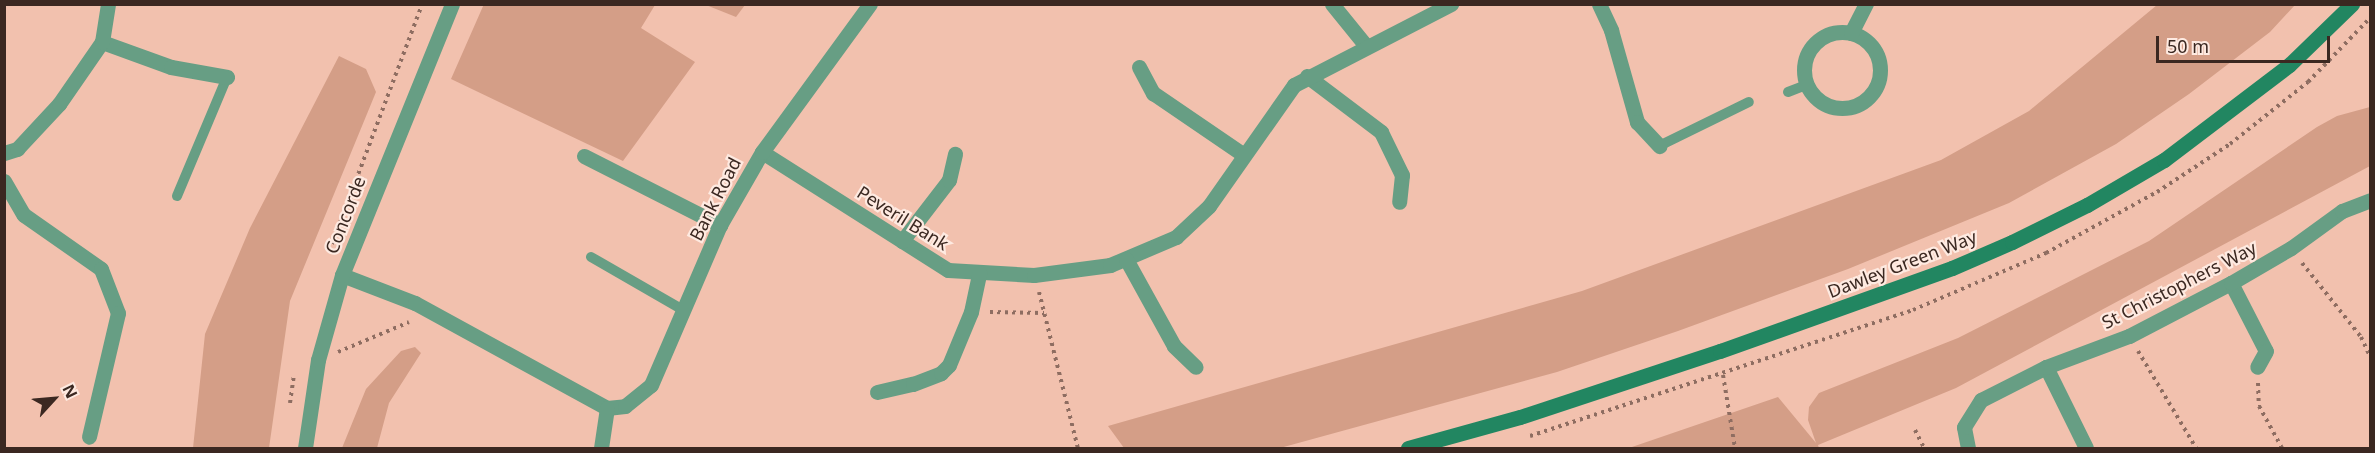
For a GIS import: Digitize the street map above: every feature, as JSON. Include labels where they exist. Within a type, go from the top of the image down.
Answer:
[{"type":"main road","name":"Dawley Green Way","points":[[1408,448],[1520,417],[1720,351],[1952,268],[2012,242],[2087,205],[2164,159],[2289,65],[2352,4]]},
{"type":"street","points":[[4,153],[17,149],[59,104],[102,42],[108,4]]},
{"type":"street","name":"Concorde","points":[[305,448],[318,360],[342,275],[452,4]]},
{"type":"street","name":"Bank Road","points":[[607,408],[625,406],[651,385],[685,311],[720,225],[762,152],[870,4]]},
{"type":"street","points":[[1332,4],[1368,47]]},
{"type":"street","name":"Peveril Bank","points":[[762,152],[948,270],[1034,275],[1110,266],[1176,237],[1209,206],[1294,85],[1307,76],[1451,4]]},
{"type":"street","points":[[1599,4],[1611,30],[1637,122],[1659,146]]},
{"type":"street","points":[[1851,33],[1866,4]]},
{"type":"street","points":[[1851,33],[1869,43],[1880,59],[1880,79],[1870,97],[1853,107],[1834,108],[1821,103],[1806,85],[1805,61],[1813,45],[1828,34],[1851,33]]},
{"type":"street","points":[[102,42],[171,67],[226,76]]},
{"type":"street","points":[[1139,67],[1153,93],[1244,155]]},
{"type":"street","points":[[1307,76],[1381,132],[1402,175],[1399,202]]},
{"type":"street","points":[[902,241],[949,180],[955,153]]},
{"type":"street","points":[[584,156],[720,225]]},
{"type":"street","points":[[4,181],[24,215],[101,268],[118,313],[89,437]]},
{"type":"street","name":"St Christophers Way","points":[[1968,448],[1964,428],[1981,400],[2046,367],[2129,336],[2231,284],[2291,249],[2342,211],[2370,200]]},
{"type":"street","points":[[1126,259],[1174,346],[1196,367]]},
{"type":"street","points":[[877,392],[913,384],[941,373],[949,365],[971,312],[979,273]]},
{"type":"street","points":[[342,275],[415,303],[607,408],[601,448]]},
{"type":"street","points":[[2231,284],[2266,351],[2257,367]]},
{"type":"street","points":[[2046,367],[2086,448]]},
{"type":"lane","points":[[177,196],[226,76]]},
{"type":"lane","points":[[1788,92],[1806,85]]},
{"type":"lane","points":[[1659,146],[1749,102]]},
{"type":"lane","points":[[591,257],[685,311]]},
{"type":"path","points":[[2291,249],[2361,337],[2370,356]]},
{"type":"path","points":[[1034,275],[1078,448]]},
{"type":"path","points":[[971,312],[1044,313]]},
{"type":"path","points":[[338,352],[413,320]]},
{"type":"path","points":[[2129,336],[2196,448]]},
{"type":"path","points":[[2257,367],[2259,406],[2282,448]]},
{"type":"path","points":[[1723,375],[1735,448]]},
{"type":"path","points":[[1915,430],[1924,448]]},
{"type":"shaded area","points":[[484,4],[655,5],[641,28],[695,62],[623,161],[451,79]]},
{"type":"shaded area","points":[[745,4],[736,17],[706,5]]},
{"type":"shaded area","points":[[2157,5],[2295,5],[2270,32],[2189,94],[2116,144],[2009,203],[1848,269],[1678,331],[1557,372],[1280,448],[1124,448],[1108,426],[1582,291],[1941,160],[2029,111]]},
{"type":"shaded area","points":[[339,56],[366,69],[376,92],[290,301],[269,448],[193,448],[205,334],[250,228]]},
{"type":"shaded area","points":[[2370,107],[2370,166],[1956,388],[1818,445],[1819,448],[1629,448],[1778,397],[1816,443],[1808,420],[1809,407],[1819,393],[1958,338],[2149,241],[2317,127],[2337,116]]},
{"type":"shaded area","points":[[415,347],[421,353],[389,403],[377,448],[342,448],[366,389],[401,351]]}]
